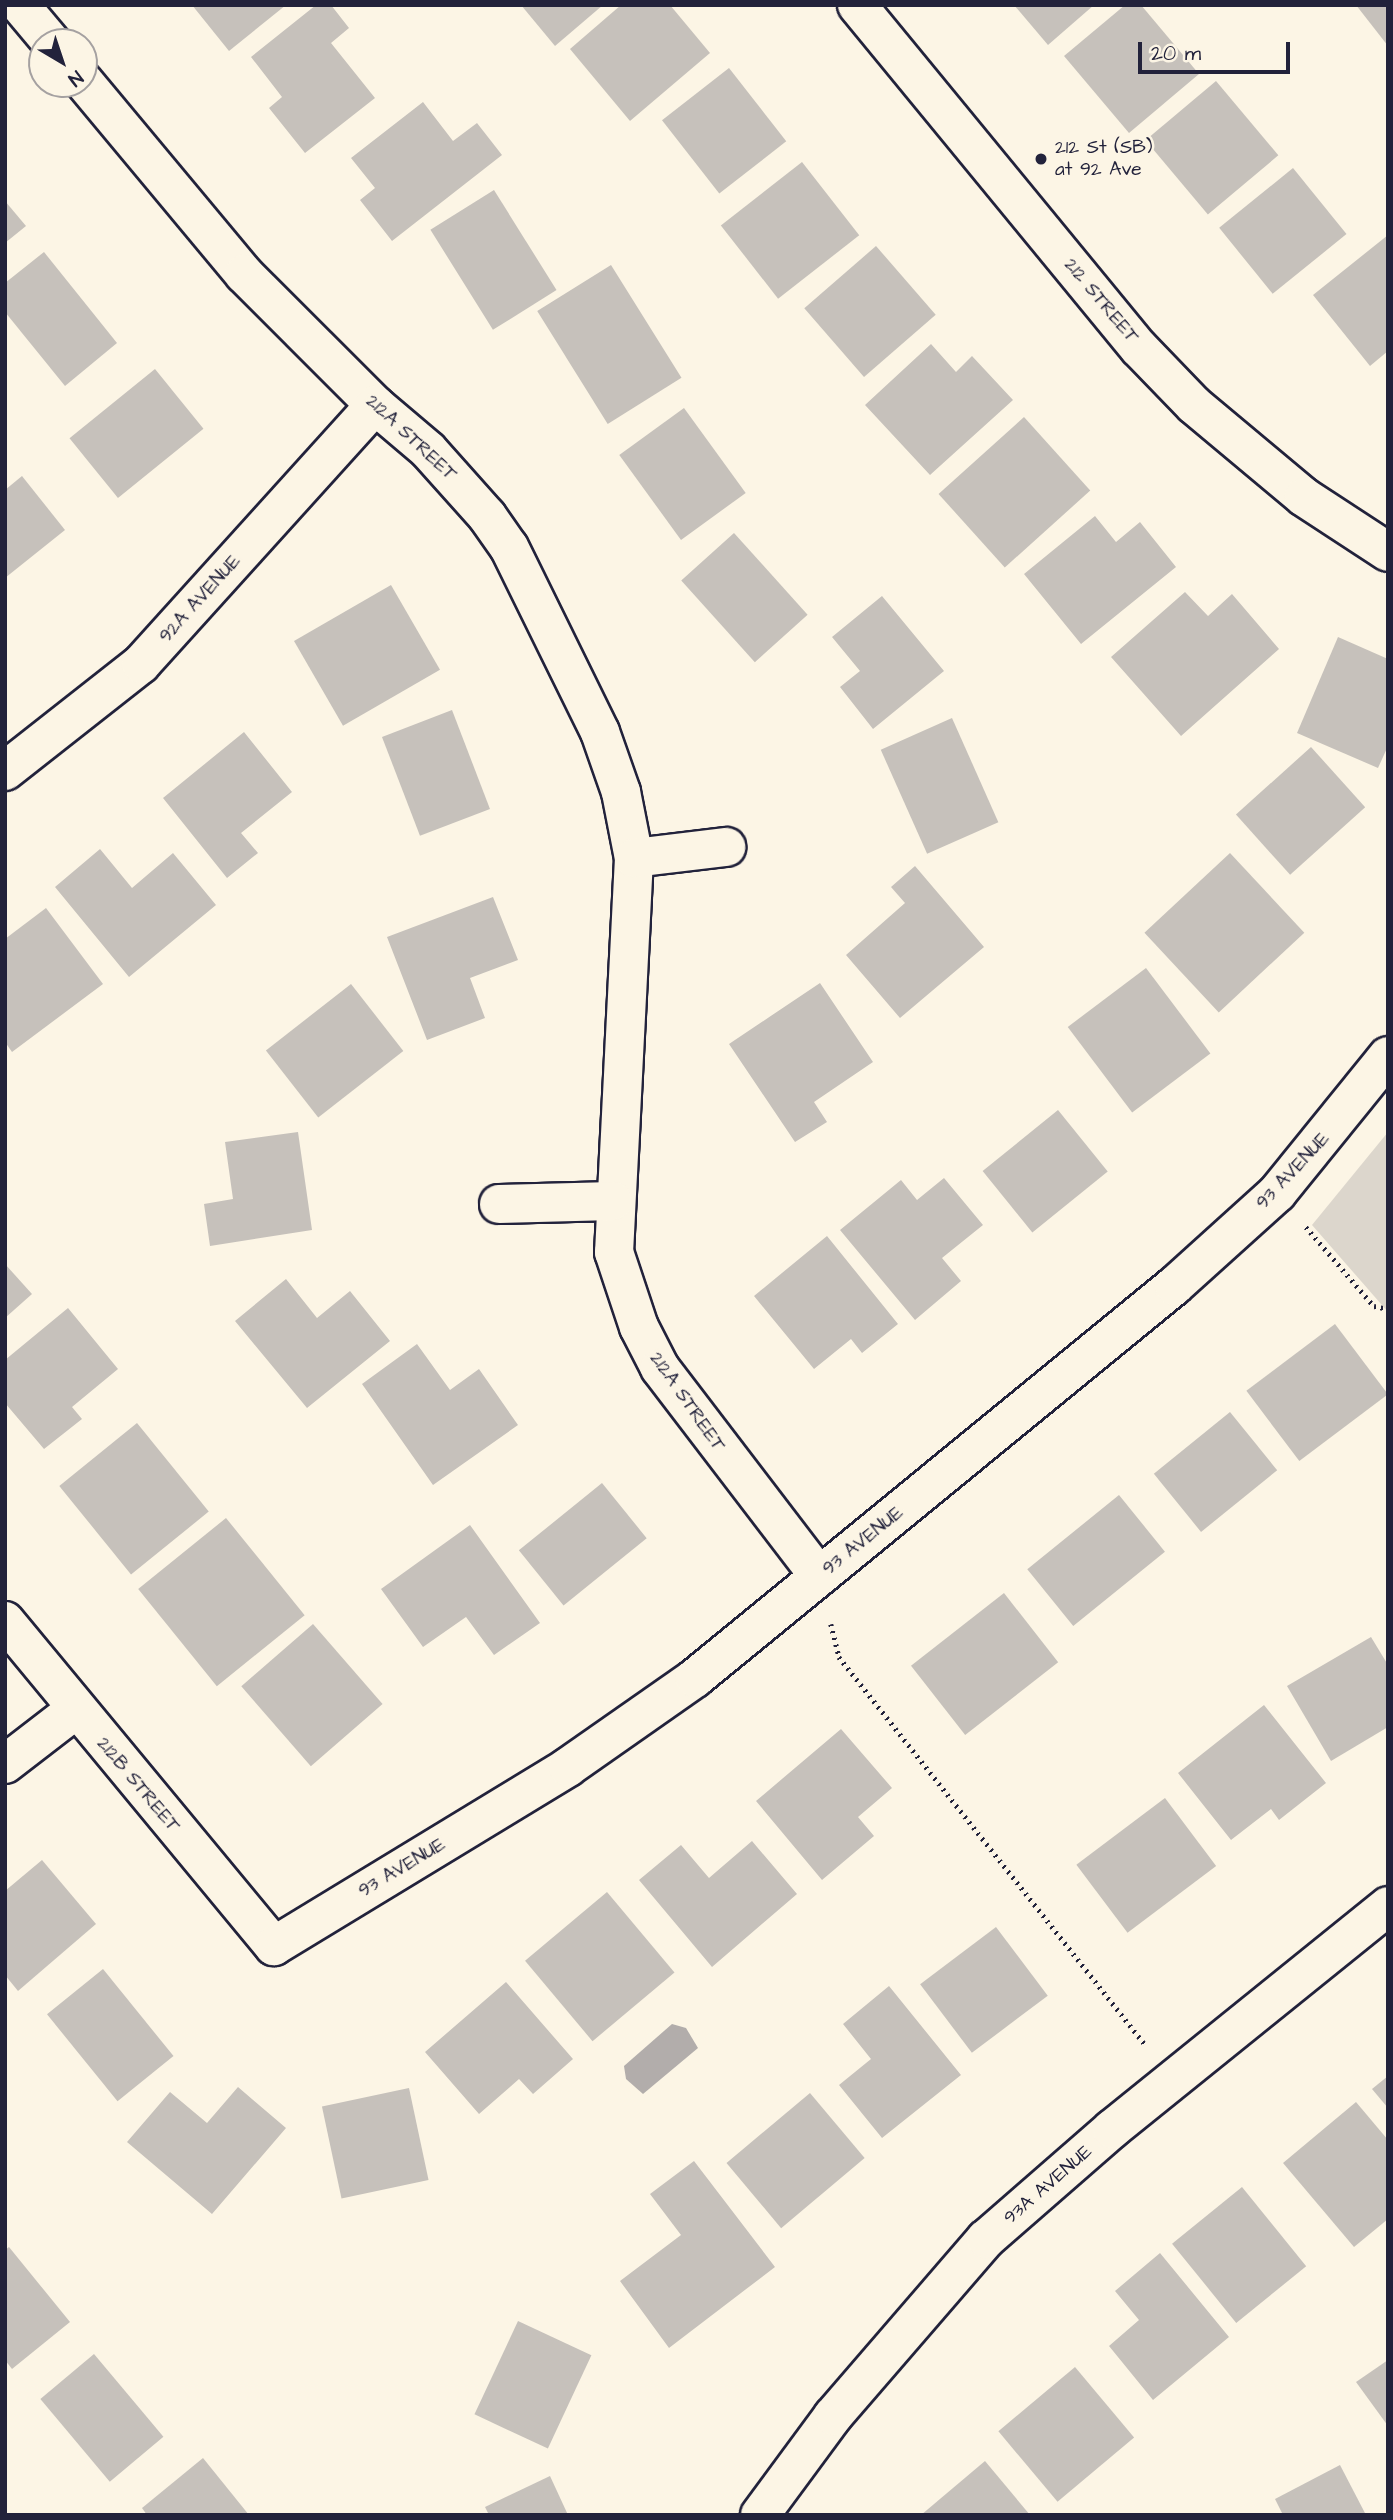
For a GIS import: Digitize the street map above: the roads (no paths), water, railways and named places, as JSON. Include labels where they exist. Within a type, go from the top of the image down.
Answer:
[{"type":"street","points":[[20,5],[39,28]]},
{"type":"street","name":"212 STREET","points":[[857,5],[1139,348],[1194,405],[1304,498],[1388,552]]},
{"type":"street","name":"212A STREET","points":[[97,98],[244,274],[375,405],[460,483],[509,547],[600,732],[621,792],[634,859],[613,1201],[614,1252],[620,1275],[660,1368],[819,1576]]},
{"type":"street","name":"92A AVENUE","points":[[5,771],[141,664],[375,405]]},
{"type":"street","points":[[634,859],[726,847]]},
{"type":"street","name":"93 AVENUE","points":[[274,1946],[636,1721],[819,1576],[1101,1349],[1277,1193],[1388,1056]]},
{"type":"street","points":[[499,1204],[613,1201]]},
{"type":"street","name":"212B STREET","points":[[5,1621],[75,1710],[274,1946]]},
{"type":"street","points":[[5,1764],[75,1710]]},
{"type":"street","name":"93A AVENUE","points":[[760,2515],[842,2406],[986,2239],[1173,2080],[1388,1906]]},
{"type":"place","name":"212 St (SB) at 92 Ave","points":[[1041,159]]}]
